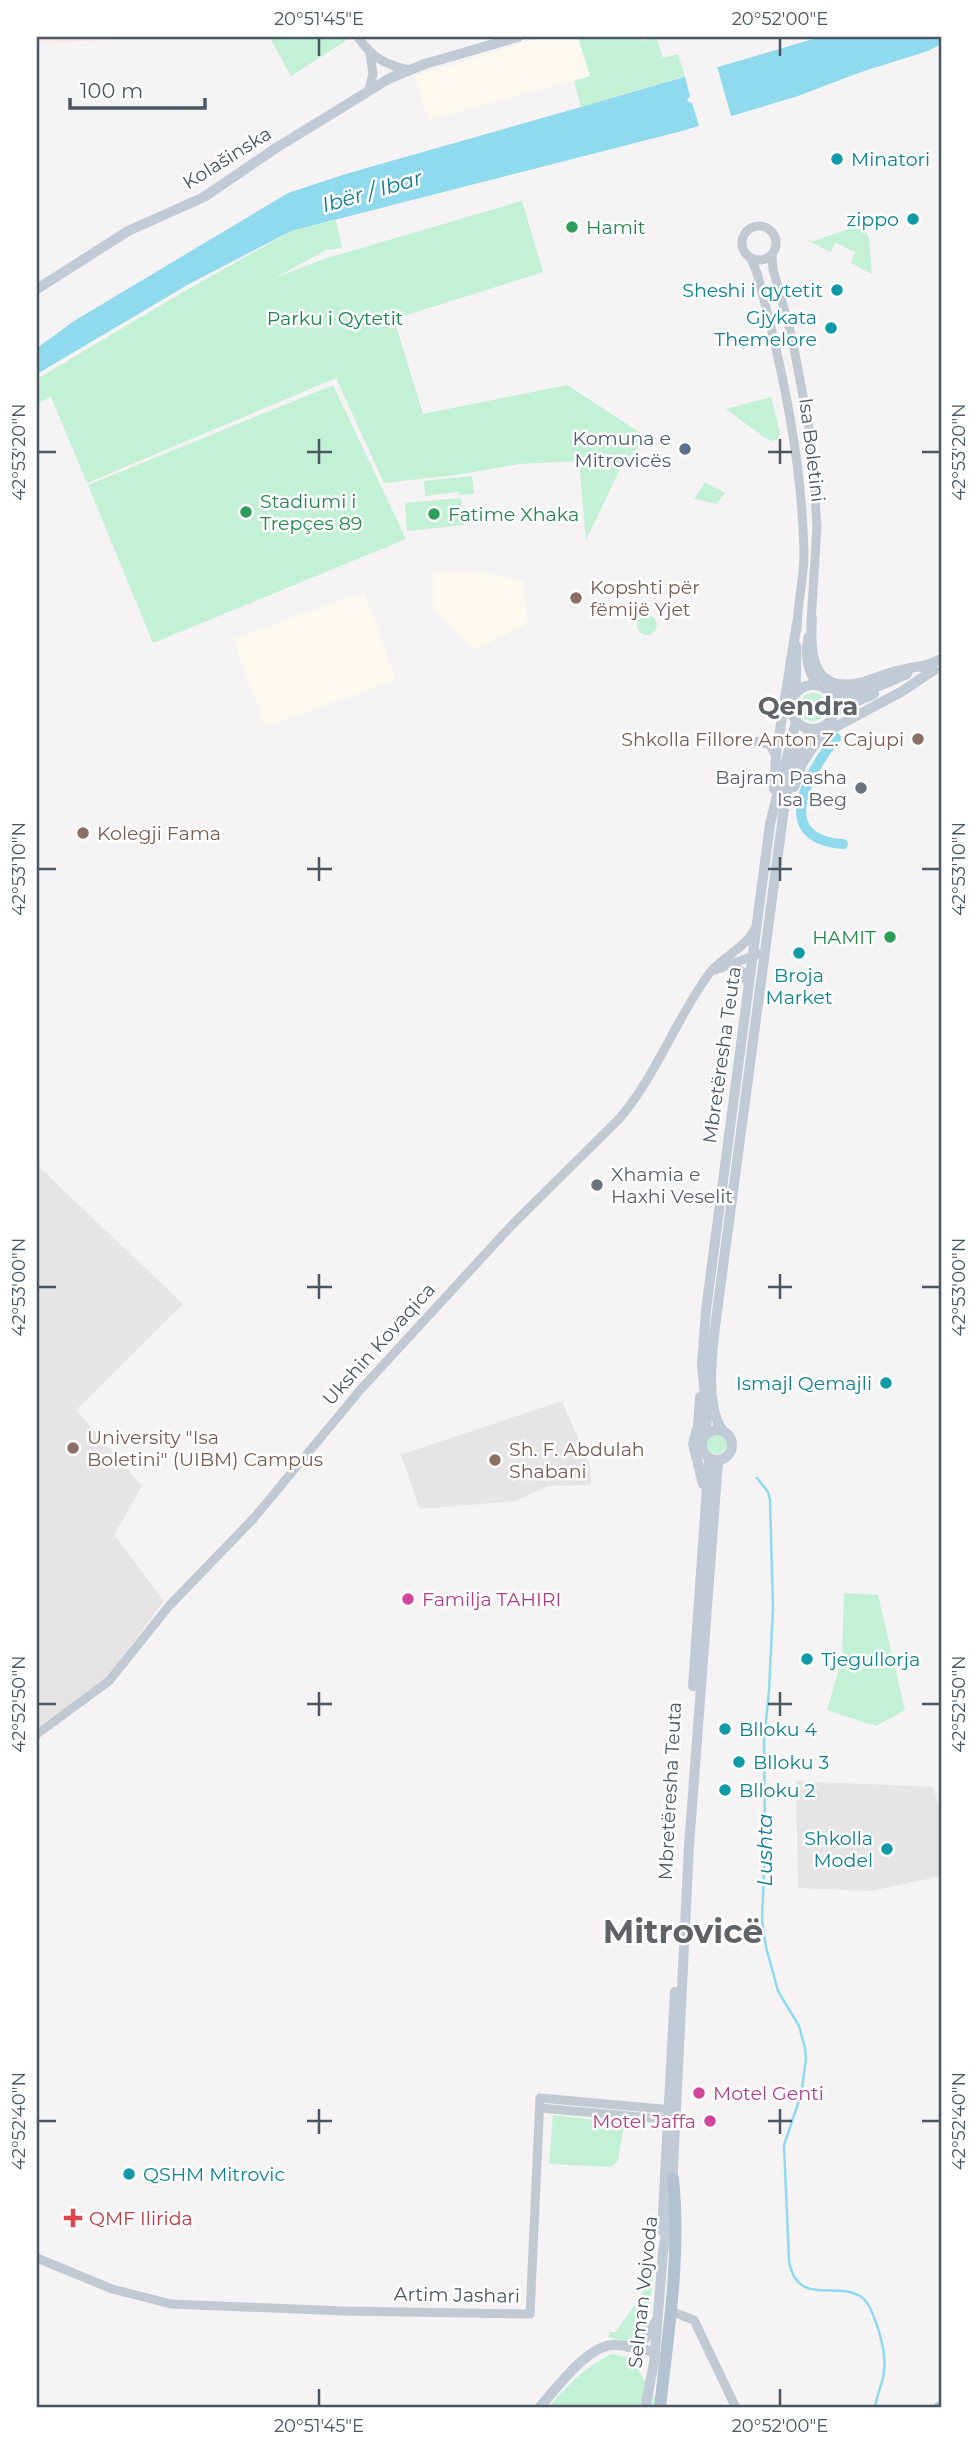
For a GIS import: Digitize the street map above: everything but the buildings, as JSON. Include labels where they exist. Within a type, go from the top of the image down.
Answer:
[{"type":"main road","name":"Kolašinska","points":[[37,289],[128,231],[204,197],[369,89],[409,70],[519,37]]},
{"type":"main road","points":[[811,618],[813,662],[824,678],[835,684],[853,684],[901,670],[934,667]]},
{"type":"main road","points":[[774,806],[776,755],[797,623]]},
{"type":"main road","points":[[782,829],[802,764],[818,741],[840,724],[901,692],[941,659]]},
{"type":"main road","points":[[934,667],[835,711],[828,724],[814,729],[801,726],[792,714],[791,704],[796,692],[802,687],[822,687],[835,693],[852,695],[934,667]]},
{"type":"main road","points":[[822,687],[832,695],[835,711]]},
{"type":"main road","name":"Mbretëresha Teuta","points":[[724,1432],[713,1412],[714,1335],[759,954],[756,925],[774,806],[796,722]]},
{"type":"main road","name":"Mbretëresha Teuta","points":[[704,1437],[707,1420],[702,1364],[706,1310],[750,990],[759,954],[793,762],[803,741],[814,729]]},
{"type":"main road","points":[[757,742],[770,744],[776,755]]},
{"type":"main road","points":[[702,1364],[698,1426],[693,1444],[705,1490]]},
{"type":"main road","points":[[711,1431],[724,1432],[731,1439],[732,1447],[729,1454],[714,1460],[701,1447],[704,1437],[711,1431]]},
{"type":"main road","name":"Mbretëresha Teuta","points":[[673,2179],[672,2115],[686,1798],[705,1490],[714,1460]]},
{"type":"main road","name":"Mbretëresha Teuta","points":[[663,2252],[661,2219],[672,2115],[699,1694],[717,1479],[714,1460]]},
{"type":"main road","points":[[660,2408],[676,2215],[673,2179]]},
{"type":"main road","name":"Selman Vojvoda","points":[[645,2408],[655,2351],[663,2252],[673,2179]]},
{"type":"main road","points":[[628,2347],[645,2339],[658,2319]]},
{"type":"main road","points":[[539,2408],[569,2374],[598,2349],[610,2345],[655,2351]]},
{"type":"street","points":[[358,37],[370,54],[393,66],[409,70]]},
{"type":"street","points":[[369,89],[373,80],[370,54]]},
{"type":"street","points":[[755,226],[766,228],[774,235],[776,246],[772,255],[762,261],[751,259],[745,254],[741,242],[746,231],[755,226]]},
{"type":"street","name":"Isa Boletini","points":[[772,255],[773,269],[792,338],[811,438],[817,527],[811,618],[805,659],[810,673],[822,687]]},
{"type":"street","name":"Isa Boletini","points":[[751,259],[771,327],[794,432],[802,507],[804,558],[797,623],[796,692]]},
{"type":"street","name":"Ukshin Kovaqica","points":[[37,1734],[109,1681],[169,1606],[254,1518],[361,1389],[512,1225],[619,1119],[633,1103],[653,1071],[698,990],[721,960],[751,936],[756,925]]},
{"type":"street","name":"Ukshin Kovaqica","points":[[698,990],[716,970],[759,954]]},
{"type":"street","points":[[727,964],[742,971],[750,990]]},
{"type":"street","name":"Artim Jashari","points":[[37,2258],[112,2289],[171,2304],[344,2311],[530,2314],[540,2103],[672,2115]]},
{"type":"street","points":[[670,2311],[694,2320],[736,2408]]},
{"type":"shaded area","points":[[37,37],[187,37],[37,43]]},
{"type":"shaded area","points":[[544,37],[578,37],[590,76],[428,120],[415,76]]},
{"type":"shaded area","points":[[433,571],[485,573],[524,581],[527,624],[475,650],[433,609]]},
{"type":"shaded area","points":[[364,592],[396,680],[265,727],[233,639]]},
{"type":"shaded area","name":"University \"Isa Boletini\" (UIBM) Campus","points":[[37,1165],[183,1304],[76,1410],[142,1486],[114,1535],[164,1601],[106,1679],[37,1727]]},
{"type":"shaded area","name":"Sh. F. Abdulah Shabani","points":[[562,1401],[590,1466],[591,1485],[548,1486],[516,1501],[420,1509],[401,1455]]},
{"type":"shaded area","points":[[796,1781],[933,1787],[941,1813],[941,1876],[871,1891],[798,1888]]},
{"type":"green space","points":[[348,37],[291,76],[270,38]]},
{"type":"green space","points":[[578,37],[640,37],[642,41],[656,37],[663,58],[678,54],[685,76],[581,107],[574,81],[590,76]]},
{"type":"green space","name":"Parku i Qytetit","points":[[522,201],[543,272],[394,319],[423,414],[567,385],[647,437],[622,465],[586,540],[579,461],[519,464],[384,483],[336,378],[87,483],[51,397],[37,404],[37,379],[291,231],[336,220],[342,248],[326,250],[275,278],[324,259]]},
{"type":"green space","points":[[863,224],[869,239],[872,274],[851,263],[855,252],[836,243],[830,252],[811,242]]},
{"type":"green space","name":"Stadiumi i Trepçes 89","points":[[333,385],[406,539],[153,643],[88,485]]},
{"type":"green space","points":[[771,397],[780,432],[778,439],[772,441],[726,409]]},
{"type":"green space","name":"Fatime Xhaka","points":[[472,476],[474,494],[459,495],[458,492],[425,496],[424,481]]},
{"type":"green space","points":[[705,482],[725,493],[717,504],[694,499]]},
{"type":"green space","name":"Fatime Xhaka","points":[[461,498],[464,525],[407,531],[405,503]]},
{"type":"green space","points":[[643,615],[651,615],[657,625],[651,635],[643,635],[637,629],[637,621]]},
{"type":"green space","points":[[813,693],[823,697],[827,707],[823,717],[813,721],[803,717],[799,707],[803,697]]},
{"type":"green space","points":[[713,1434],[721,1434],[727,1444],[721,1454],[713,1454],[707,1448],[707,1440]]},
{"type":"green space","points":[[844,1593],[878,1595],[905,1710],[876,1726],[827,1710],[842,1658]]},
{"type":"green space","points":[[553,2115],[624,2123],[618,2161],[611,2167],[549,2164]]},
{"type":"green space","points":[[644,2269],[653,2271],[648,2329],[636,2342],[608,2337],[610,2332],[616,2332],[643,2293],[639,2289],[643,2282],[636,2278]]},
{"type":"green space","points":[[612,2354],[631,2358],[656,2400],[655,2408],[548,2408],[569,2384]]},
{"type":"water","name":"Ibër / Ibar","points":[[820,37],[941,37],[941,44],[928,51],[798,96],[682,131],[291,231],[189,284],[37,374],[37,348],[74,321],[288,193]]},
{"type":"pier","points":[[716,63],[732,119],[700,129],[692,103],[687,101],[690,96],[684,73]]},
{"type":"waterway","name":"Lushta","points":[[836,738],[815,768],[807,785],[802,802],[802,817],[807,830],[821,839],[843,844]]},
{"type":"waterway","name":"Lushta","points":[[757,1478],[768,1492],[770,1500],[773,1608],[764,1741],[765,1847],[762,1920],[778,1991],[799,2026],[806,2059],[801,2095],[784,2145],[789,2261],[793,2275],[800,2284],[818,2290],[850,2292],[860,2296],[869,2306],[878,2328],[884,2360],[875,2408]]},
{"type":"place","name":"Minatori","points":[[837,159]]},
{"type":"place","name":"zippo","points":[[913,219]]},
{"type":"place","name":"Hamit","points":[[572,227]]},
{"type":"place","name":"Sheshi i qytetit","points":[[837,290]]},
{"type":"place","name":"Gjykata Themelore","points":[[831,328]]},
{"type":"place","name":"Komuna e Mitrovicës","points":[[685,449]]},
{"type":"place","name":"Stadiumi i Trepçes 89","points":[[246,512]]},
{"type":"place","name":"Fatime Xhaka","points":[[434,514]]},
{"type":"place","name":"Kopshti për fëmijë Yjet","points":[[576,598]]},
{"type":"place","name":"Shkolla Fillore Anton Z. Cajupi","points":[[918,739]]},
{"type":"place","name":"Bajram Pasha Isa Beg","points":[[861,788]]},
{"type":"place","name":"Kolegji Fama","points":[[83,833]]},
{"type":"place","name":"HAMIT","points":[[890,937]]},
{"type":"place","name":"Broja Market","points":[[799,953]]},
{"type":"place","name":"Xhamia e Haxhi Veselit","points":[[597,1185]]},
{"type":"place","name":"Ismajl Qemajli","points":[[886,1383]]},
{"type":"place","name":"University \"Isa Boletini\" (UIBM) Campus","points":[[73,1448]]},
{"type":"place","name":"Sh. F. Abdulah Shabani","points":[[495,1460]]},
{"type":"place","name":"Familja TAHIRI","points":[[408,1599]]},
{"type":"place","name":"Tjegullorja","points":[[807,1659]]},
{"type":"place","name":"Blloku 4","points":[[725,1729]]},
{"type":"place","name":"Blloku 3","points":[[739,1762]]},
{"type":"place","name":"Blloku 2","points":[[725,1790]]},
{"type":"place","name":"Shkolla Model","points":[[887,1849]]},
{"type":"place","name":"Motel Genti","points":[[699,2093]]},
{"type":"place","name":"Motel Jaffa","points":[[710,2121]]},
{"type":"place","name":"QSHM Mitrovic","points":[[129,2174]]},
{"type":"place","name":"QMF Ilirida","points":[[73,2218]]},
{"type":"district","name":"Qendra","points":[[808,706]]},
{"type":"district","name":"Mitrovicë","points":[[683,1931]]}]
